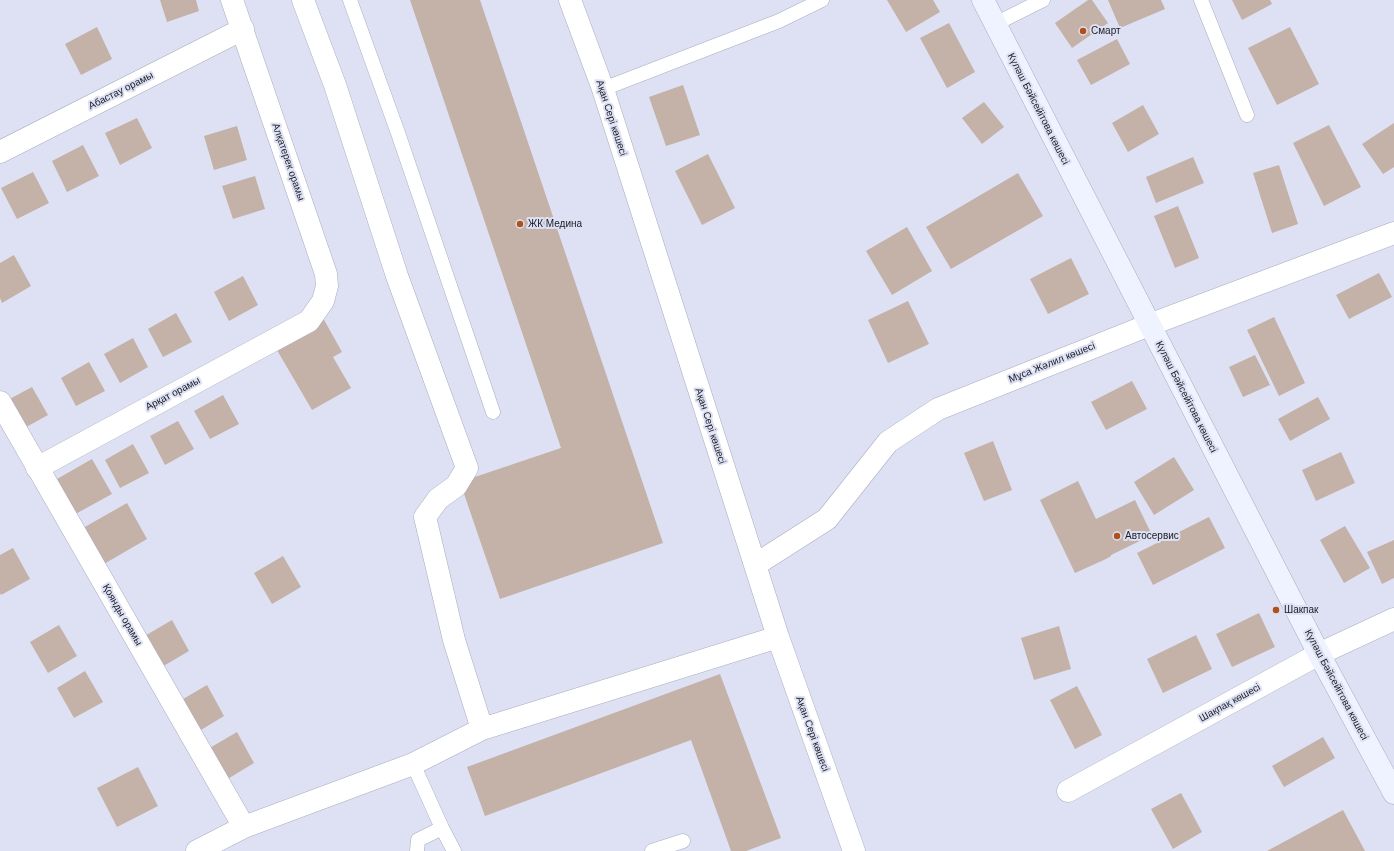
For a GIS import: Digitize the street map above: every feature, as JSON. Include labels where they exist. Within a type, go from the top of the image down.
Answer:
[{"type":"street","name":"Алқатерек орамы","points":[[232,0],[326,274],[327,286],[323,301],[308,321]]},
{"type":"street","points":[[303,0],[335,86],[397,276],[467,468],[456,486],[438,499],[426,517],[454,640],[482,729]]},
{"type":"street","name":"Ақан Сері көшесі","points":[[570,0],[603,90],[778,637],[854,851]]},
{"type":"street","name":"Күләш Бәйсейітова көшесі","points":[[982,0],[1319,654],[1394,793]]},
{"type":"street","name":"Абастау орамы","points":[[0,152],[242,29]]},
{"type":"street","name":"Мұса Жәлил көшесі","points":[[755,565],[827,519],[888,442],[938,409],[1149,325],[1394,232]]},
{"type":"street","name":"Арқат орамы","points":[[36,468],[308,321]]},
{"type":"street","name":"Қоянды орамы","points":[[0,402],[36,468],[244,827]]},
{"type":"street","name":"Шақпақ көшесі","points":[[1068,791],[1319,654],[1394,619]]},
{"type":"street","points":[[197,851],[244,827],[412,764],[482,729],[778,637]]},
{"type":"lane","points":[[350,0],[398,133],[493,412]]},
{"type":"lane","points":[[603,90],[779,21],[822,0]]},
{"type":"lane","points":[[995,24],[1043,0]]},
{"type":"lane","points":[[1201,0],[1247,116]]},
{"type":"lane","points":[[412,764],[454,851]]},
{"type":"lane","points":[[417,851],[418,840],[442,828]]},
{"type":"lane","points":[[652,851],[683,841]]},
{"type":"building","points":[[160,0],[196,0],[199,11],[167,22]]},
{"type":"building","name":"ЖК Медина","points":[[410,0],[480,0],[663,543],[500,599],[460,482],[561,448]]},
{"type":"building","points":[[887,0],[933,0],[940,12],[906,32]]},
{"type":"building","points":[[1088,0],[1092,0],[1108,23],[1072,48],[1055,23]]},
{"type":"building","points":[[1108,0],[1161,0],[1165,9],[1120,28]]},
{"type":"building","points":[[1232,0],[1270,0],[1272,4],[1242,20]]},
{"type":"building","points":[[949,23],[975,72],[947,88],[920,38]]},
{"type":"building","points":[[97,27],[112,59],[81,75],[65,44]]},
{"type":"building","points":[[1290,27],[1319,84],[1277,105],[1248,48]]},
{"type":"building","points":[[1117,39],[1130,64],[1091,85],[1077,60]]},
{"type":"building","points":[[683,85],[700,135],[666,146],[649,97]]},
{"type":"building","points":[[984,102],[1004,127],[982,144],[962,118]]},
{"type":"building","points":[[1143,105],[1159,134],[1128,152],[1112,123]]},
{"type":"building","points":[[137,118],[152,148],[120,165],[105,133]]},
{"type":"building","points":[[1394,123],[1394,167],[1383,174],[1362,144]]},
{"type":"building","points":[[1329,125],[1361,187],[1324,206],[1293,143]]},
{"type":"building","points":[[237,126],[247,160],[214,170],[204,136]]},
{"type":"building","points":[[83,145],[99,176],[67,192],[52,161]]},
{"type":"building","points":[[708,154],[735,208],[702,225],[675,171]]},
{"type":"building","points":[[1193,157],[1204,183],[1156,203],[1146,177]]},
{"type":"building","points":[[1279,165],[1298,224],[1272,233],[1253,173]]},
{"type":"building","points":[[33,172],[49,203],[17,219],[1,188]]},
{"type":"building","points":[[1018,173],[1043,216],[951,269],[926,227]]},
{"type":"building","points":[[255,176],[265,209],[233,219],[222,186]]},
{"type":"building","points":[[1178,206],[1199,258],[1175,268],[1154,216]]},
{"type":"building","points":[[907,227],[932,271],[892,295],[866,251]]},
{"type":"building","points":[[14,255],[31,286],[2,303],[0,298],[0,263]]},
{"type":"building","points":[[1071,258],[1089,294],[1048,314],[1030,279]]},
{"type":"building","points":[[1379,273],[1392,297],[1349,319],[1336,295]]},
{"type":"building","points":[[243,276],[258,305],[229,321],[214,292]]},
{"type":"building","points":[[908,301],[929,344],[888,363],[868,320]]},
{"type":"building","points":[[176,313],[192,342],[163,357],[148,329]]},
{"type":"building","points":[[1274,317],[1305,383],[1279,396],[1247,330]]},
{"type":"building","points":[[323,318],[342,352],[333,357],[351,388],[312,410],[274,345]]},
{"type":"building","points":[[133,338],[148,367],[120,383],[104,354]]},
{"type":"building","points":[[1255,355],[1270,385],[1243,397],[1229,367]]},
{"type":"building","points":[[89,362],[105,391],[76,406],[61,378]]},
{"type":"building","points":[[1132,381],[1147,409],[1106,430],[1091,402]]},
{"type":"building","points":[[32,387],[48,415],[19,431],[4,402]]},
{"type":"building","points":[[223,395],[239,424],[210,439],[194,411]]},
{"type":"building","points":[[1318,397],[1330,419],[1290,441],[1278,419]]},
{"type":"building","points":[[178,421],[194,449],[165,465],[150,436]]},
{"type":"building","points":[[993,441],[1012,490],[984,501],[964,453]]},
{"type":"building","points":[[133,444],[149,473],[120,488],[105,460]]},
{"type":"building","points":[[1341,452],[1355,483],[1316,501],[1302,470]]},
{"type":"building","points":[[1174,457],[1194,490],[1154,515],[1134,482]]},
{"type":"building","points":[[92,459],[112,494],[70,517],[50,483]]},
{"type":"building","points":[[1078,481],[1096,519],[1135,500],[1152,535],[1075,573],[1040,500]]},
{"type":"building","points":[[127,503],[147,539],[97,568],[76,532]]},
{"type":"building","points":[[1209,517],[1225,548],[1153,585],[1137,553]]},
{"type":"building","points":[[1345,526],[1370,568],[1344,583],[1320,540]]},
{"type":"building","points":[[1394,540],[1394,578],[1382,584],[1367,552]]},
{"type":"building","points":[[13,548],[30,579],[1,595],[0,555]]},
{"type":"building","points":[[283,556],[301,587],[272,604],[254,573]]},
{"type":"building","points":[[1259,613],[1275,647],[1232,667],[1216,634]]},
{"type":"building","points":[[172,620],[189,651],[160,668],[143,637]]},
{"type":"building","points":[[59,625],[77,656],[48,673],[30,642]]},
{"type":"building","points":[[1059,626],[1071,669],[1034,680],[1021,638]]},
{"type":"building","points":[[1196,635],[1212,669],[1163,693],[1147,659]]},
{"type":"building","points":[[85,671],[103,702],[74,718],[57,688]]},
{"type":"building","points":[[720,674],[781,838],[746,851],[731,851],[691,740],[485,816],[467,767]]},
{"type":"building","points":[[207,685],[224,716],[196,733],[178,702]]},
{"type":"building","points":[[1077,686],[1102,735],[1075,749],[1050,700]]},
{"type":"building","points":[[237,732],[254,763],[226,780],[208,749]]},
{"type":"building","points":[[1323,737],[1335,758],[1284,787],[1272,766]]},
{"type":"building","points":[[138,767],[158,806],[117,827],[97,788]]},
{"type":"building","points":[[1181,793],[1202,832],[1173,849],[1151,809]]},
{"type":"building","points":[[1343,810],[1365,851],[1267,851]]},
{"type":"place","name":"Смарт","points":[[1083,31]]},
{"type":"place","name":"ЖК Медина","points":[[520,224]]},
{"type":"place","name":"Автосервис","points":[[1117,536]]},
{"type":"place","name":"Шакпак","points":[[1276,610]]}]
